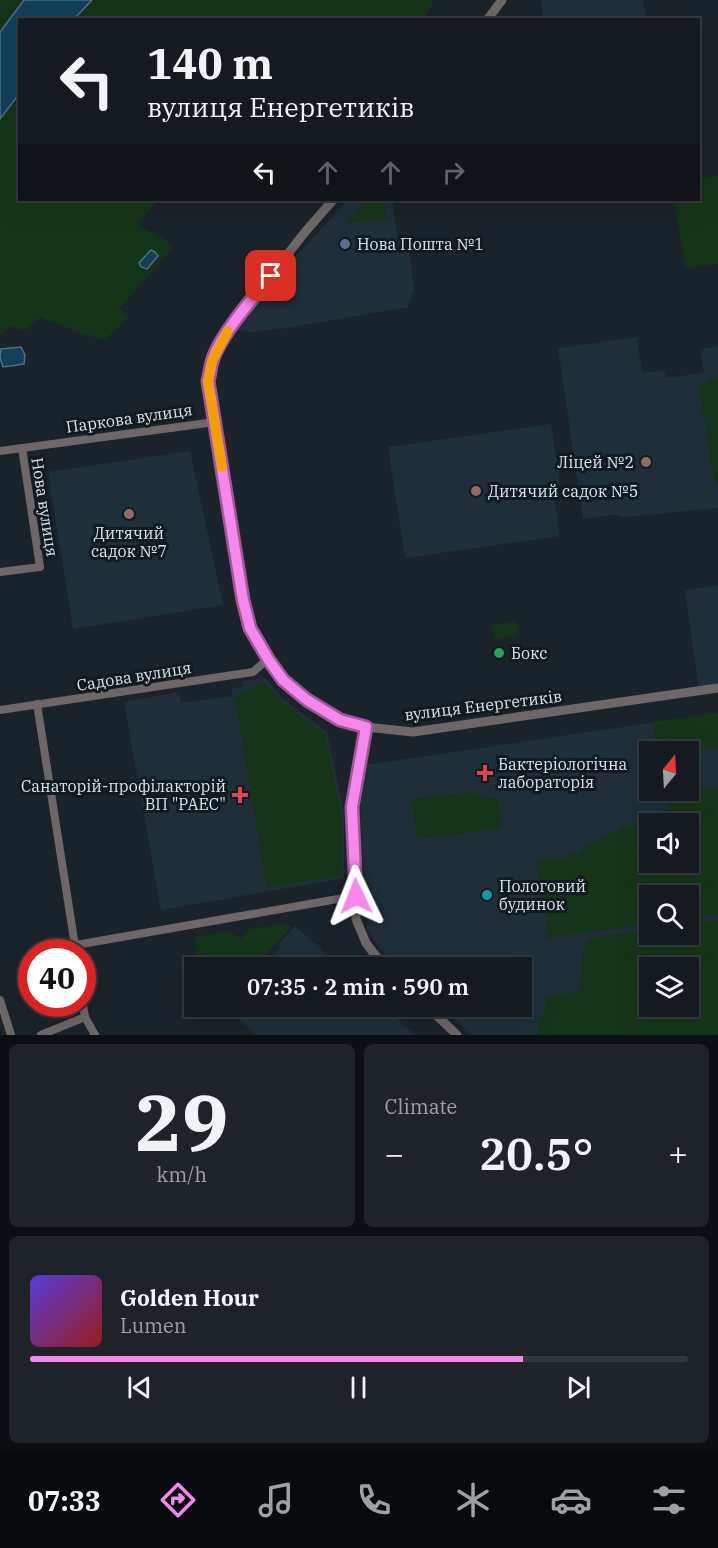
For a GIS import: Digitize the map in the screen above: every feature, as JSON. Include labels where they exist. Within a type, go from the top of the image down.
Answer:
[{"type":"street","points":[[488,18],[502,0]]},
{"type":"street","name":"Паркова вулиця","points":[[0,451],[215,422],[208,381],[212,361],[221,343],[257,293],[315,219],[332,201]]},
{"type":"street","name":"вулиця Енергетиків","points":[[215,422],[243,600],[250,628],[283,680],[307,700],[340,720],[366,727],[413,732],[718,688]]},
{"type":"street","name":"Нова вулиця","points":[[0,572],[40,567],[22,448]]},
{"type":"street","name":"Садова вулиця","points":[[0,710],[253,672],[268,659]]},
{"type":"street","points":[[37,704],[74,939]]},
{"type":"street","points":[[366,727],[352,807],[356,918],[366,943],[377,957]]},
{"type":"street","points":[[96,945],[356,896]]},
{"type":"street","points":[[0,1000],[11,1035]]},
{"type":"street","points":[[40,1035],[85,1017],[95,1035]]},
{"type":"street","points":[[438,1017],[457,1035]]},
{"type":"shaded area","points":[[541,0],[643,0],[646,18],[543,18]]},
{"type":"shaded area","points":[[347,201],[392,201],[398,241],[409,248],[414,289],[408,307],[287,328],[252,332],[229,329]]},
{"type":"shaded area","name":"Ліцей №2","points":[[637,337],[642,373],[664,370],[666,378],[704,373],[700,349],[718,346],[718,508],[583,519],[558,348]]},
{"type":"shaded area","name":"Дитячий садок №5","points":[[551,424],[561,490],[553,492],[560,536],[405,558],[388,447]]},
{"type":"shaded area","name":"Дитячий садок №7","points":[[190,451],[223,605],[73,629],[48,472]]},
{"type":"shaded area","points":[[718,585],[718,688],[699,691],[685,590]]},
{"type":"shaded area","name":"Санаторій-профілакторій ВП \"РАЕС\"","points":[[265,678],[284,700],[327,732],[344,814],[344,878],[161,910],[124,702],[179,692],[181,703],[232,696],[232,688],[243,687],[242,681]]},
{"type":"shaded area","points":[[718,713],[718,1035],[472,1035],[452,1017],[532,1017],[532,957],[388,957],[380,949],[367,928],[360,805],[366,765]]},
{"type":"shaded area","points":[[295,926],[331,957],[272,957],[281,947],[279,944]]},
{"type":"shaded area","points":[[237,1017],[395,1017],[415,1035],[256,1035]]},
{"type":"green space","points":[[0,0],[24,0],[0,32]]},
{"type":"green space","points":[[92,0],[434,0],[425,18],[76,18]]},
{"type":"green space","points":[[18,95],[18,201],[157,201],[137,225],[174,247],[119,308],[128,318],[104,340],[40,317],[24,331],[10,326],[0,336],[0,119]]},
{"type":"green space","points":[[718,176],[718,264],[686,268],[674,201],[700,201],[700,178]]},
{"type":"green space","points":[[364,201],[384,201],[387,218],[346,223]]},
{"type":"green space","points":[[718,377],[718,485],[714,478],[700,393],[706,382]]},
{"type":"green space","points":[[517,621],[519,635],[494,639],[491,625]]},
{"type":"green space","points":[[264,681],[282,702],[325,734],[341,813],[341,876],[267,888],[235,697]]},
{"type":"green space","points":[[718,713],[718,747],[699,750],[699,741],[656,741],[653,722]]},
{"type":"green space","points":[[718,787],[718,915],[699,918],[699,885],[639,885],[639,925],[546,938],[548,929],[536,862],[568,857],[601,838],[639,821],[639,873],[699,873],[699,813],[658,813],[674,801],[699,801],[699,790]]},
{"type":"green space","points":[[474,792],[485,799],[497,797],[502,828],[417,839],[412,799]]},
{"type":"green space","points":[[718,920],[718,1035],[539,1035],[538,1024],[545,1012],[546,998],[580,990],[583,947],[592,938],[639,931],[639,945],[699,945],[699,923]]},
{"type":"green space","points":[[286,923],[291,927],[263,957],[198,957],[194,937],[229,931],[242,940],[245,930]]},
{"type":"water","points":[[24,0],[92,0],[75,18],[18,18],[18,95],[0,119],[0,32]]},
{"type":"water","points":[[151,250],[158,256],[147,269],[141,267],[139,263]]},
{"type":"water","points":[[21,347],[25,355],[24,364],[3,367],[0,358],[1,349]]},
{"type":"slow traffic","points":[[222,467],[208,381],[212,361],[228,331]]},
{"type":"place","name":"Нова Пошта №1","points":[[345,244]]},
{"type":"place","name":"Ліцей №2","points":[[646,462]]},
{"type":"place","name":"Дитячий садок №5","points":[[476,491]]},
{"type":"place","name":"Дитячий садок №7","points":[[129,514]]},
{"type":"place","name":"Бокс","points":[[499,653]]},
{"type":"place","name":"Бактеріологічна лабораторія","points":[[485,773]]},
{"type":"place","name":"Санаторій-профілакторій ВП \"РАЕС\"","points":[[240,795]]},
{"type":"place","name":"Пологовий будинок","points":[[487,895]]},
{"type":"route","points":[[271,276],[229,329],[212,361],[208,381],[243,600],[250,628],[283,680],[307,700],[340,720],[366,727],[352,807],[356,896]]}]
